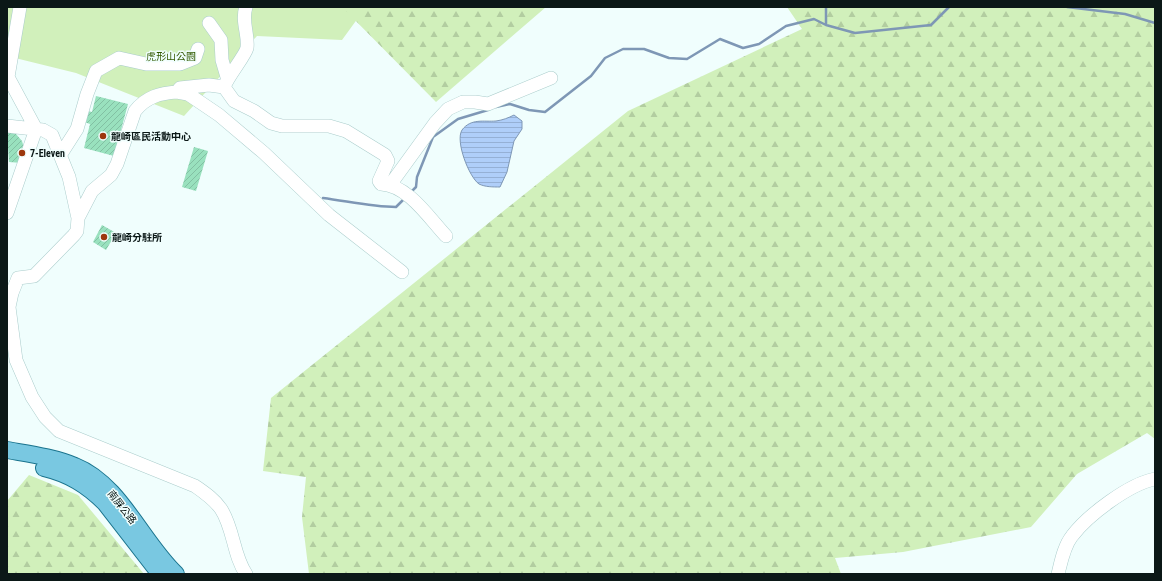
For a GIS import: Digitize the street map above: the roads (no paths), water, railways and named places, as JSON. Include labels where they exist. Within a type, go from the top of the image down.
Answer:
[{"type":"main road","name":"南屏公路","points":[[7,450],[62,461],[76,466],[90,474],[113,494],[176,574]]},
{"type":"main road","name":"南屏公路","points":[[7,460],[58,471],[83,483],[105,503],[160,574]]},
{"type":"street","points":[[7,213],[36,129],[7,76],[20,7]]},
{"type":"street","points":[[177,92],[180,88],[225,82],[247,49],[244,14],[246,7]]},
{"type":"street","points":[[209,23],[221,40],[225,82],[234,101],[254,111],[271,124],[291,126],[329,126],[358,137],[385,155],[388,161],[388,165],[379,181],[381,184],[390,185],[408,196],[446,236]]},
{"type":"street","points":[[61,154],[77,129],[87,94],[96,71],[119,58],[146,64],[180,64],[195,58],[198,49]]},
{"type":"street","points":[[390,185],[434,123],[448,109],[463,102],[488,104],[551,78]]},
{"type":"street","points":[[78,218],[92,191],[111,175],[117,164],[134,110],[140,104],[160,93],[177,92],[188,94],[219,115],[264,153],[329,215],[402,272]]},
{"type":"street","points":[[7,126],[36,129],[52,135],[61,154],[74,194],[78,218],[77,231],[74,235],[34,276],[12,276],[9,307],[16,360],[32,397],[45,417],[59,431],[195,486],[208,495],[222,511],[238,560],[246,574]]},
{"type":"street","points":[[1058,574],[1072,537],[1103,507],[1134,486],[1155,479]]},
{"type":"water","points":[[514,115],[522,121],[522,129],[514,141],[507,172],[500,187],[479,184],[471,174],[464,158],[460,142],[462,130],[474,122],[499,121]]},
{"type":"waterway","points":[[826,7],[826,25],[855,33],[931,25],[949,7]]},
{"type":"waterway","points":[[1067,7],[1125,14],[1155,23]]},
{"type":"waterway","points":[[496,107],[510,104],[529,110],[545,112],[591,76],[605,58],[623,49],[644,49],[669,58],[687,59],[720,39],[743,48],[759,44],[786,26],[814,19],[826,25]]},
{"type":"waterway","points":[[410,193],[416,187],[417,177],[433,137],[458,119],[488,110]]},
{"type":"waterway","points":[[323,198],[387,207],[396,207],[405,198]]},
{"type":"place","name":"龍崎區民活動中心","points":[[103,136]]},
{"type":"place","name":"7-Eleven","points":[[22,153]]},
{"type":"place","name":"龍崎分駐所","points":[[104,237]]},
{"type":"park label","name":"虎形山公園","points":[[171,56]]}]
